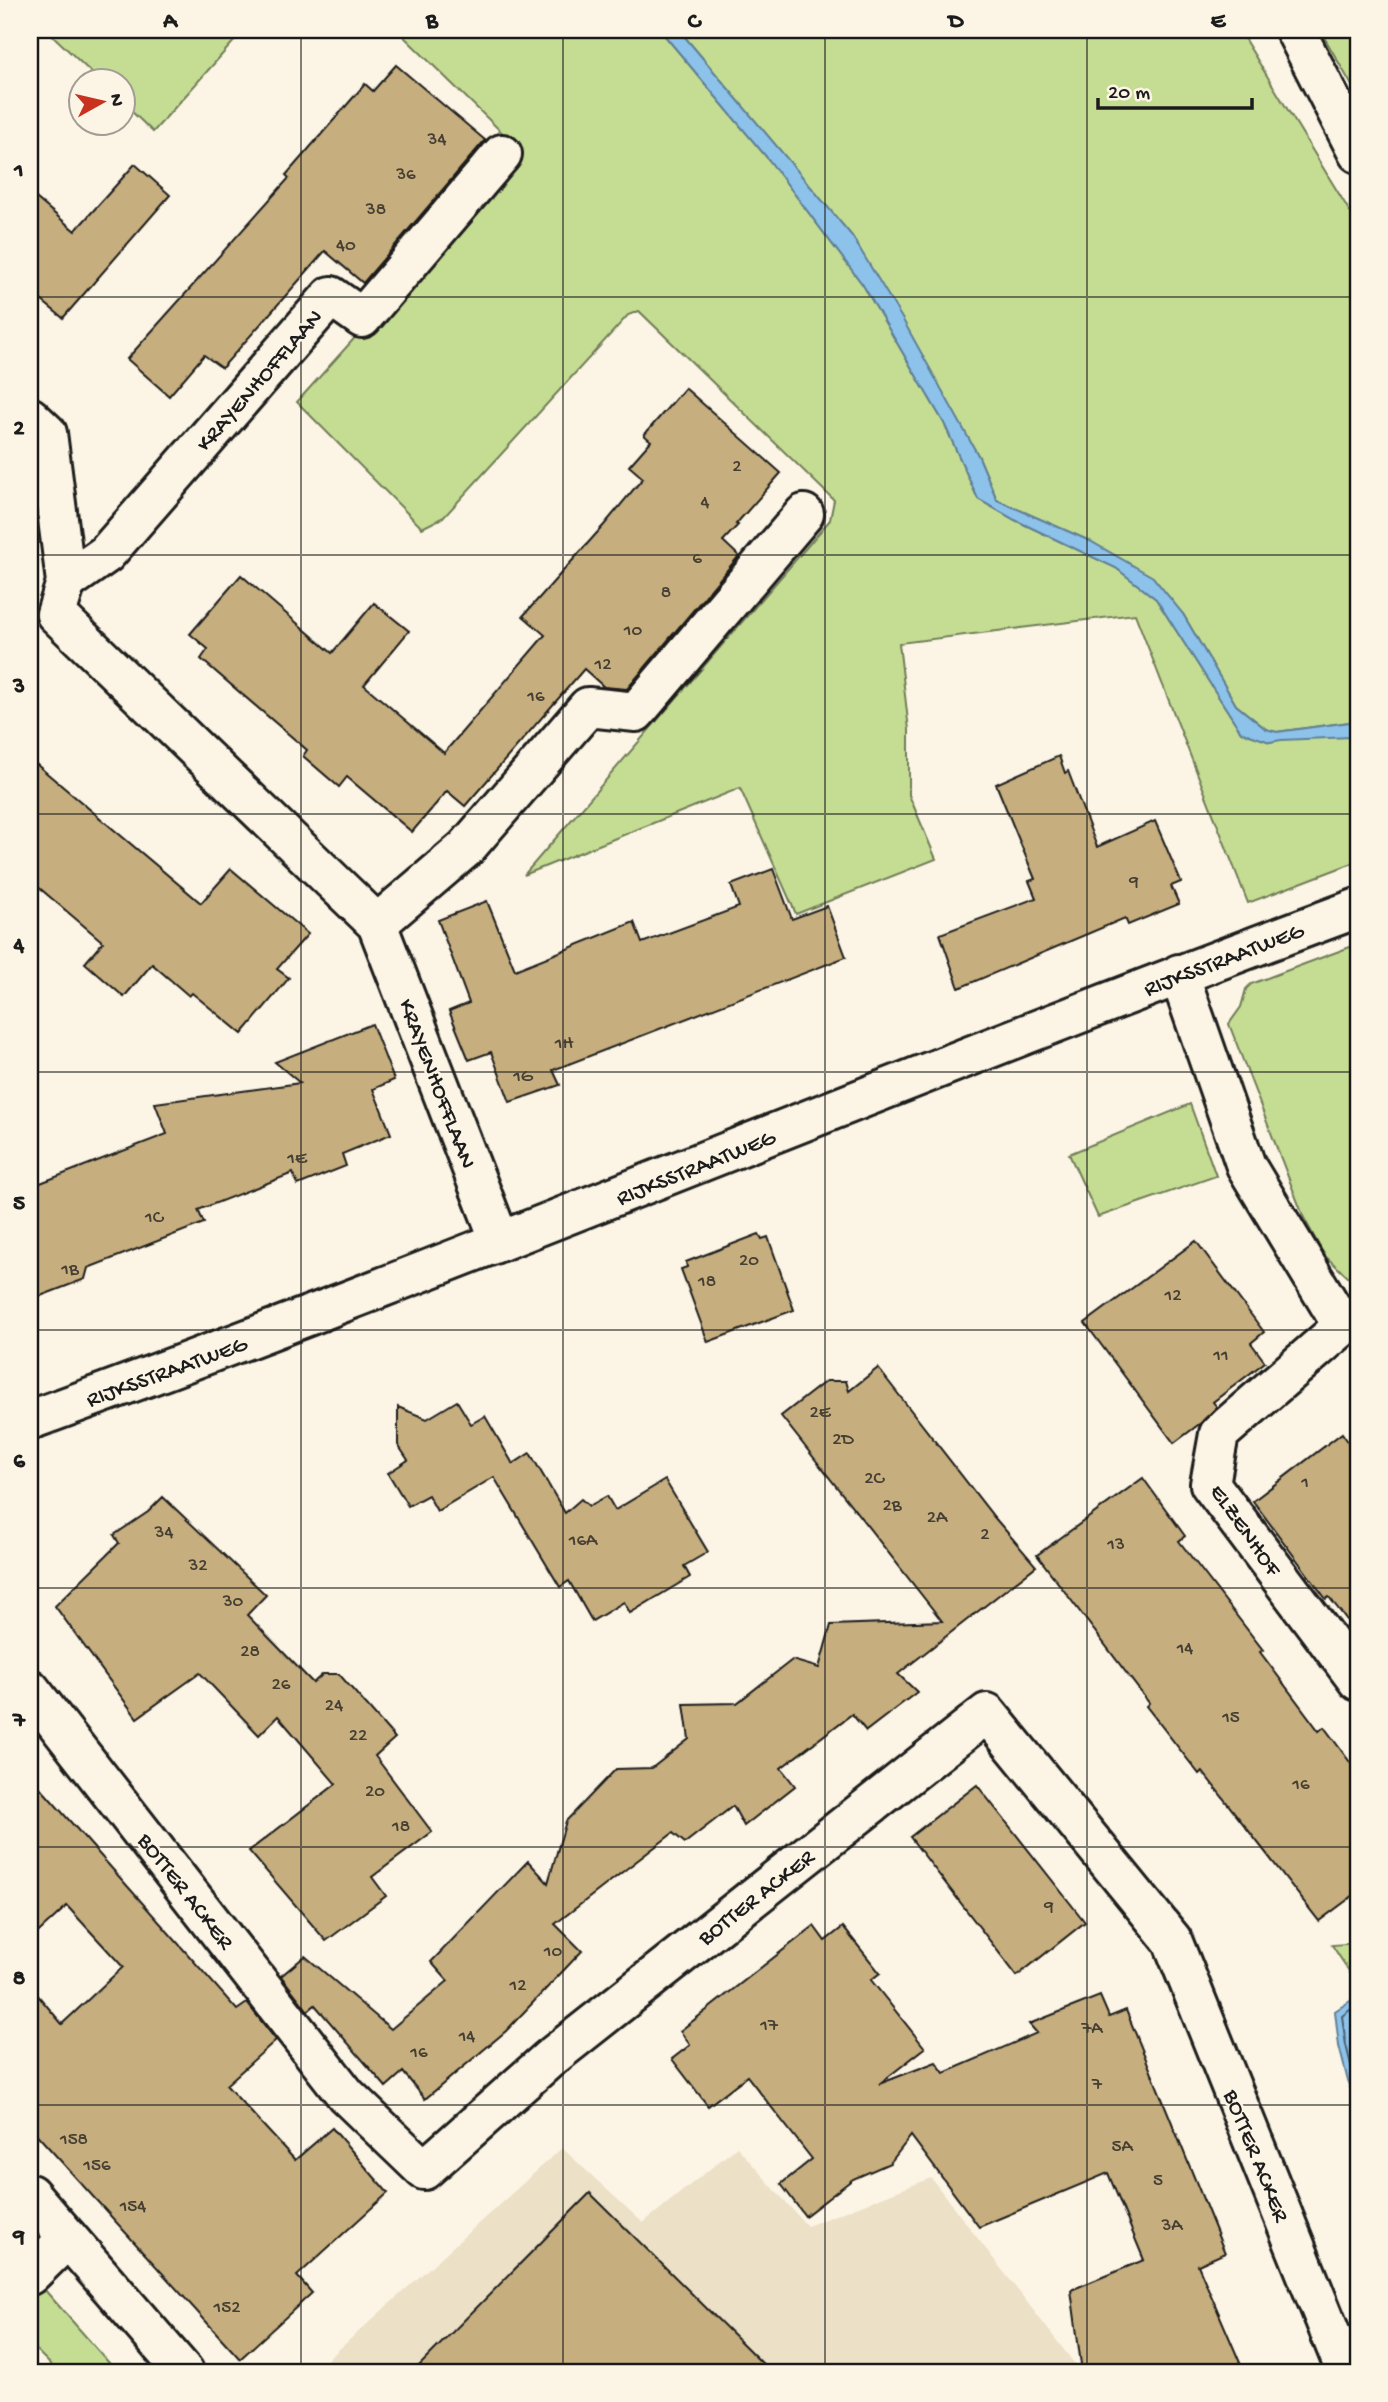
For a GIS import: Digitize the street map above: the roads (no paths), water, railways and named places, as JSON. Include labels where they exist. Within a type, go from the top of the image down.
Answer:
[{"type":"street","points":[[1295,30],[1358,153]]},
{"type":"street","name":"KRAYENHOFFLAAN","points":[[500,1241],[377,924],[51,609],[106,554],[331,296],[362,317],[502,154]]},
{"type":"street","points":[[30,417],[47,433],[51,609]]},
{"type":"street","points":[[377,924],[466,848],[588,707],[636,712],[804,514]]},
{"type":"street","name":"RIJKSSTRAATWEG","points":[[30,1420],[183,1364],[1180,974],[1358,908]]},
{"type":"street","name":"ELZENHOF","points":[[1180,974],[1246,1166],[1350,1319],[1219,1434],[1209,1484],[1358,1681]]},
{"type":"street","name":"BOTTER ACKER","points":[[30,1689],[346,2095],[424,2170],[549,2059],[987,1713],[1172,1940],[1346,2372]]},
{"type":"street","points":[[30,2194],[184,2372]]},
{"type":"street","points":[[30,2275],[68,2238]]},
{"type":"water","points":[[660,30],[679,30],[852,236],[903,320],[979,457],[997,500],[1090,541],[1153,577],[1183,614],[1236,705],[1266,729],[1277,732],[1350,722],[1354,727],[1351,737],[1270,742],[1241,732],[1156,599],[1116,568],[1015,520],[978,499],[944,423],[863,285],[769,160]]},
{"type":"water","points":[[1358,1996],[1358,2120],[1339,2046],[1335,2011]]}]
